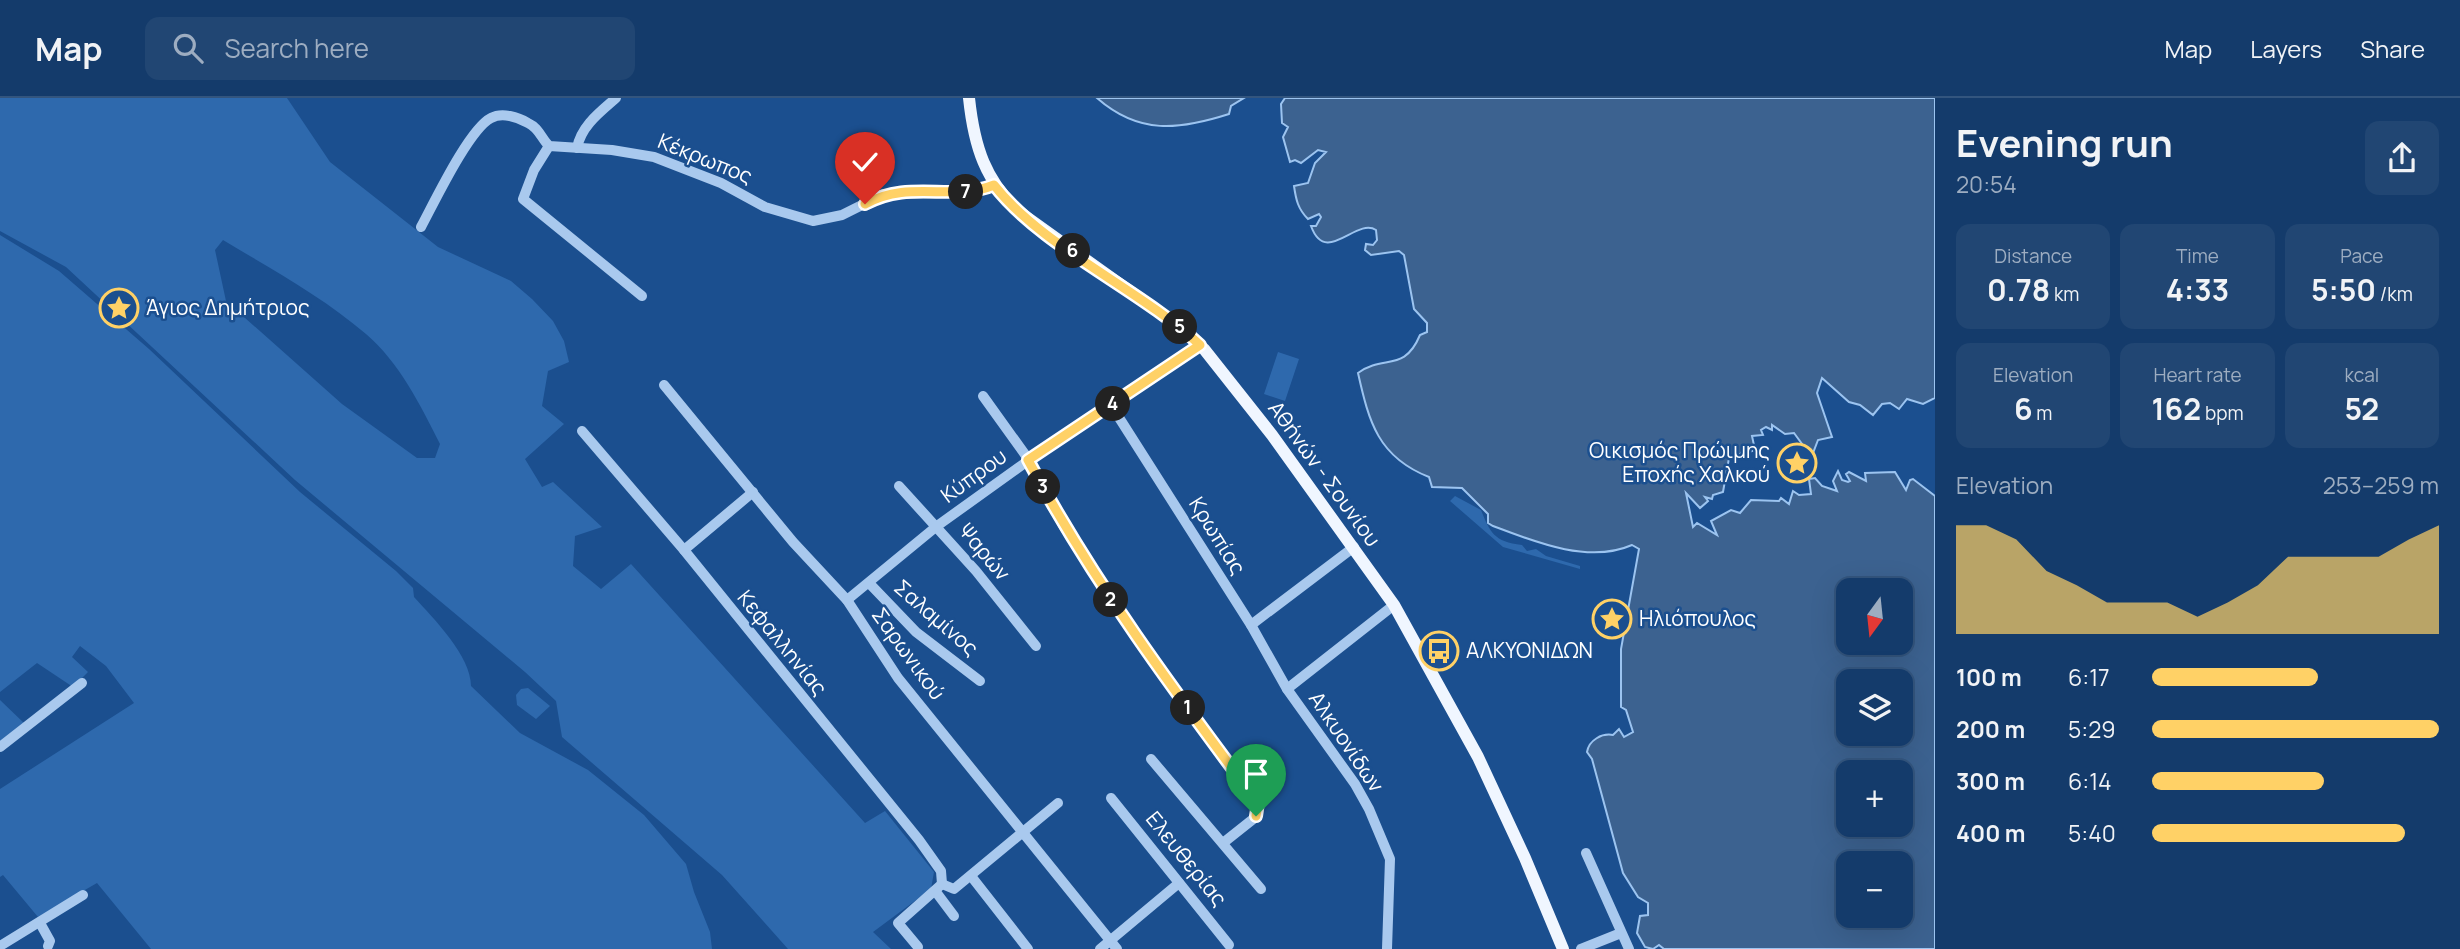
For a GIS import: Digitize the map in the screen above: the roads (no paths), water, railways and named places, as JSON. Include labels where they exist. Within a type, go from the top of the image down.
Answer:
[{"type":"main road","name":"Αθήνών - Σουνίου","points":[[969,98],[975,141],[994,185],[1022,214],[1143,300],[1200,345],[1229,378],[1354,547],[1394,605],[1478,757],[1563,949]]},
{"type":"street","points":[[576,148],[581,133],[616,98]]},
{"type":"street","points":[[421,227],[454,166],[481,126],[492,117],[505,115],[528,123],[541,134],[549,146],[534,170],[523,198],[642,296]]},
{"type":"street","name":"Κέκρωπος","points":[[549,146],[654,157],[721,183],[765,207],[813,221],[842,215],[884,194],[977,192],[994,185]]},
{"type":"street","name":"Κύπρου","points":[[846,600],[937,526],[1028,460],[1200,345]]},
{"type":"street","name":"Σαρωνικού","points":[[664,385],[846,600],[898,678],[1117,949]]},
{"type":"street","points":[[983,396],[1028,460],[1063,525],[1111,600],[1258,803],[1256,816],[1223,843]]},
{"type":"street","name":"Κρωπίας","points":[[1111,405],[1251,625],[1287,689]]},
{"type":"street","name":"Κεφαλληνίας","points":[[582,431],[684,550],[919,840],[941,871],[939,888],[954,916]]},
{"type":"street","name":"Ψαρών","points":[[899,486],[937,526],[1035,646]]},
{"type":"street","points":[[684,550],[753,492]]},
{"type":"street","points":[[1251,625],[1354,547]]},
{"type":"street","name":"Σαλαμίνος","points":[[869,583],[916,632],[980,681]]},
{"type":"street","name":"Αλκυονίδων","points":[[1387,949],[1390,859],[1386,847],[1355,784],[1287,689],[1394,605]]},
{"type":"street","points":[[0,747],[42,717],[82,683]]},
{"type":"street","points":[[1151,759],[1261,889]]},
{"type":"street","name":"Ελευθερίας","points":[[1111,798],[1229,945]]},
{"type":"street","points":[[918,947],[898,923],[939,888],[954,889],[1058,803]]},
{"type":"street","points":[[1587,853],[1629,949]]},
{"type":"street","points":[[971,876],[1028,949]]},
{"type":"street","points":[[1100,949],[1179,883]]},
{"type":"street","points":[[0,947],[83,895]]},
{"type":"street","points":[[40,923],[48,936],[48,946]]},
{"type":"street","points":[[1581,949],[1621,933]]},
{"type":"place","name":"Άγιος Δημήτριος","points":[[119,308]]},
{"type":"place","name":"Οικισμός Πρώιμης Εποχής Χαλκού","points":[[1797,463]]},
{"type":"place","name":"Ηλιόπουλος","points":[[1612,619]]},
{"type":"place","name":"ΑΛΚΥΟΝΙΔΩΝ","points":[[1439,651]]}]
